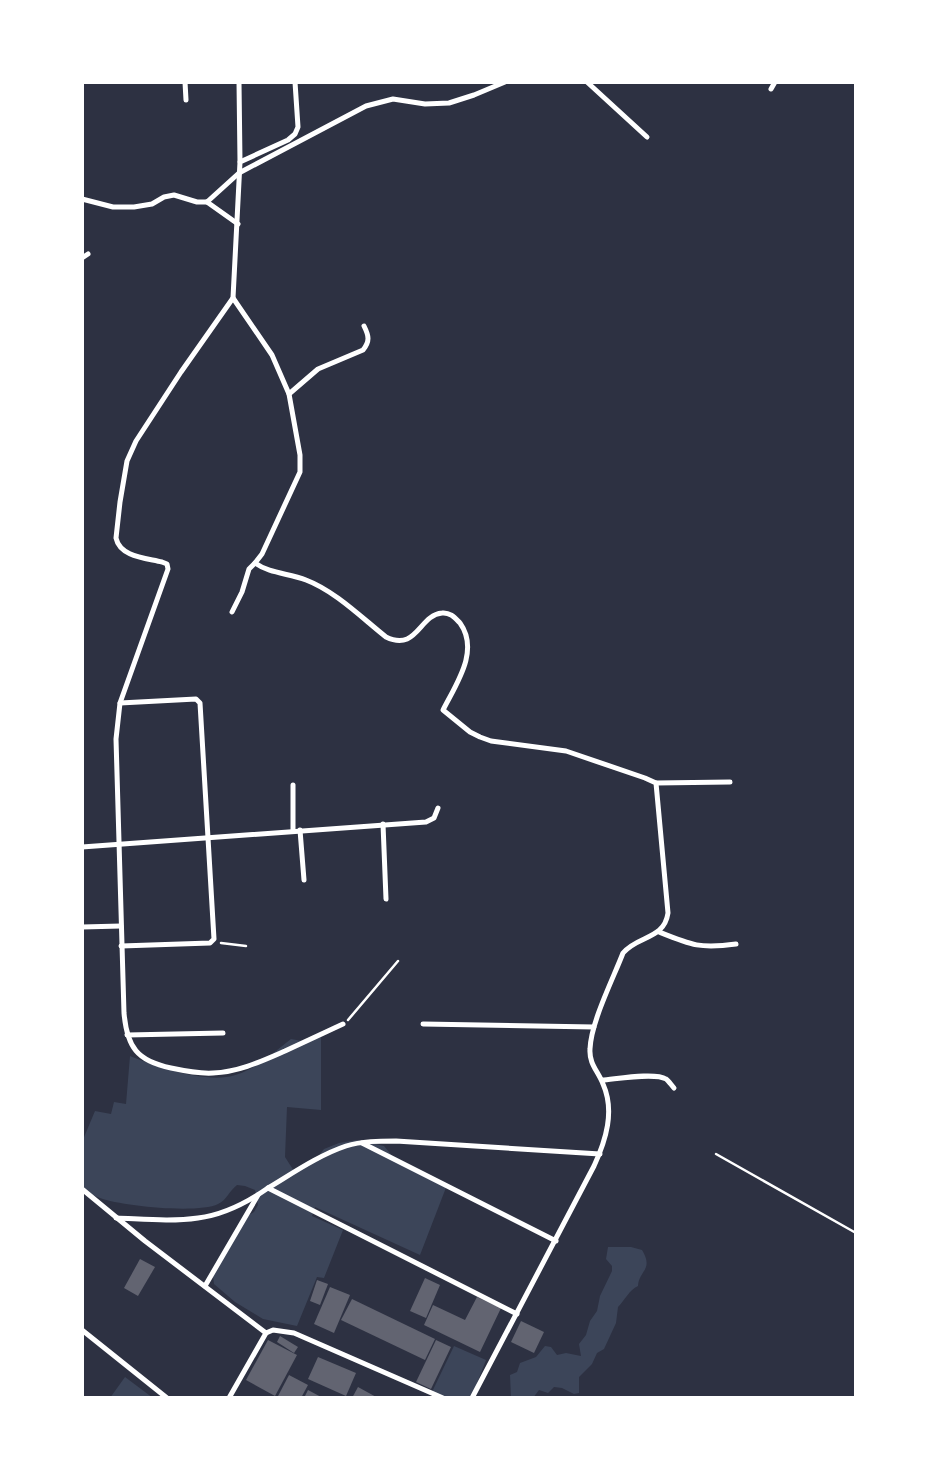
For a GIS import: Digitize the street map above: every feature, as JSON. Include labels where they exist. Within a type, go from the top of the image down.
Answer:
[{"type":"street","points":[[185,82],[186,100]]},
{"type":"street","points":[[239,82],[240,162],[233,298],[143,430],[127,461],[120,502],[117,545],[123,551],[162,562],[168,569],[120,703],[116,739],[124,1013],[130,1044],[135,1052],[146,1060],[160,1066],[212,1073],[241,1069],[258,1063],[344,1024]]},
{"type":"street","points":[[240,162],[288,140],[295,134],[298,127],[295,82]]},
{"type":"street","points":[[207,202],[239,173],[366,106],[393,99],[425,104],[449,103],[505,82]]},
{"type":"street","points":[[587,82],[647,137]]},
{"type":"street","points":[[771,89],[775,82]]},
{"type":"street","points":[[82,199],[113,207],[134,207],[152,204],[174,195],[207,202],[238,224]]},
{"type":"street","points":[[232,612],[249,569],[262,554],[300,472],[300,455],[289,394],[272,355],[233,298]]},
{"type":"street","points":[[289,394],[318,369],[363,351],[369,336],[364,326]]},
{"type":"street","points":[[255,563],[263,569],[305,579],[325,589],[394,641],[402,641],[412,636],[440,612],[455,618],[464,629],[469,646],[467,660],[443,710],[480,737],[491,741],[566,751],[656,783],[730,782]]},
{"type":"street","points":[[120,703],[199,700],[214,939],[212,942],[121,946]]},
{"type":"street","points":[[472,1398],[600,1154],[608,1125],[609,1099],[590,1057],[594,1027],[623,953],[628,947],[659,932],[668,913],[656,783]]},
{"type":"street","points":[[293,785],[304,880]]},
{"type":"street","points":[[82,847],[426,822],[433,818],[438,808]]},
{"type":"street","points":[[383,824],[386,899]]},
{"type":"street","points":[[82,927],[121,926]]},
{"type":"street","points":[[659,932],[691,945],[704,947],[736,944]]},
{"type":"street","points":[[422,1024],[594,1027]]},
{"type":"street","points":[[127,1035],[223,1033]]},
{"type":"street","points":[[602,1080],[660,1077],[667,1079],[674,1088]]},
{"type":"street","points":[[116,1217],[172,1220],[197,1219],[220,1213],[258,1195],[332,1151],[362,1143],[396,1141],[600,1154]]},
{"type":"street","points":[[362,1143],[556,1241]]},
{"type":"street","points":[[268,1188],[517,1314]]},
{"type":"street","points":[[82,1189],[266,1333]]},
{"type":"street","points":[[205,1286],[258,1195]]},
{"type":"street","points":[[82,1330],[167,1398]]},
{"type":"street","points":[[229,1398],[266,1333],[273,1330],[294,1333],[443,1398]]},
{"type":"lane","points":[[716,1154],[856,1233]]},
{"type":"path","points":[[212,942],[246,946]]},
{"type":"path","points":[[344,1024],[398,961]]},
{"type":"shaded area","points":[[321,1037],[321,1110],[287,1107],[285,1157],[294,1171],[314,1162],[324,1149],[357,1140],[384,1146],[394,1158],[447,1185],[420,1255],[315,1207],[312,1216],[343,1230],[324,1278],[317,1277],[297,1326],[263,1319],[235,1302],[214,1284],[213,1276],[244,1218],[254,1212],[258,1205],[255,1190],[237,1185],[224,1200],[208,1207],[159,1208],[110,1201],[95,1196],[82,1186],[82,1142],[95,1111],[111,1114],[114,1102],[126,1104],[130,1056],[190,1075],[226,1077],[253,1067],[291,1039],[302,1041]]},
{"type":"shaded area","points":[[608,1247],[642,1250],[647,1262],[638,1286],[618,1307],[616,1323],[604,1349],[597,1353],[592,1364],[579,1377],[579,1393],[574,1394],[554,1387],[548,1393],[539,1390],[533,1398],[511,1398],[510,1375],[517,1372],[520,1363],[536,1357],[545,1346],[551,1347],[557,1355],[566,1353],[581,1356],[579,1344],[597,1311],[600,1296],[612,1271],[612,1266],[606,1259]]},
{"type":"shaded area","points":[[454,1346],[486,1360],[474,1391],[468,1398],[445,1398],[432,1392]]},
{"type":"shaded area","points":[[125,1377],[153,1398],[110,1398]]},
{"type":"building","points":[[140,1259],[155,1267],[138,1296],[124,1288]]},
{"type":"building","points":[[425,1278],[440,1285],[426,1318],[410,1311]]},
{"type":"building","points":[[317,1280],[328,1284],[320,1305],[310,1301]]},
{"type":"building","points":[[330,1287],[350,1295],[334,1333],[314,1324]]},
{"type":"building","points":[[477,1297],[501,1308],[480,1352],[424,1325],[433,1305],[465,1320]]},
{"type":"building","points":[[352,1299],[435,1339],[425,1360],[341,1320]]},
{"type":"building","points":[[521,1321],[544,1332],[534,1353],[511,1342]]},
{"type":"building","points":[[280,1336],[298,1347],[294,1353],[277,1342]]},
{"type":"building","points":[[268,1340],[297,1355],[275,1396],[246,1380]]},
{"type":"building","points":[[436,1340],[451,1347],[431,1389],[416,1382]]},
{"type":"building","points":[[318,1357],[356,1373],[346,1396],[308,1379]]},
{"type":"building","points":[[289,1375],[308,1385],[301,1398],[277,1398]]},
{"type":"building","points":[[358,1387],[378,1398],[352,1398]]},
{"type":"building","points":[[308,1390],[323,1398],[304,1398]]}]
